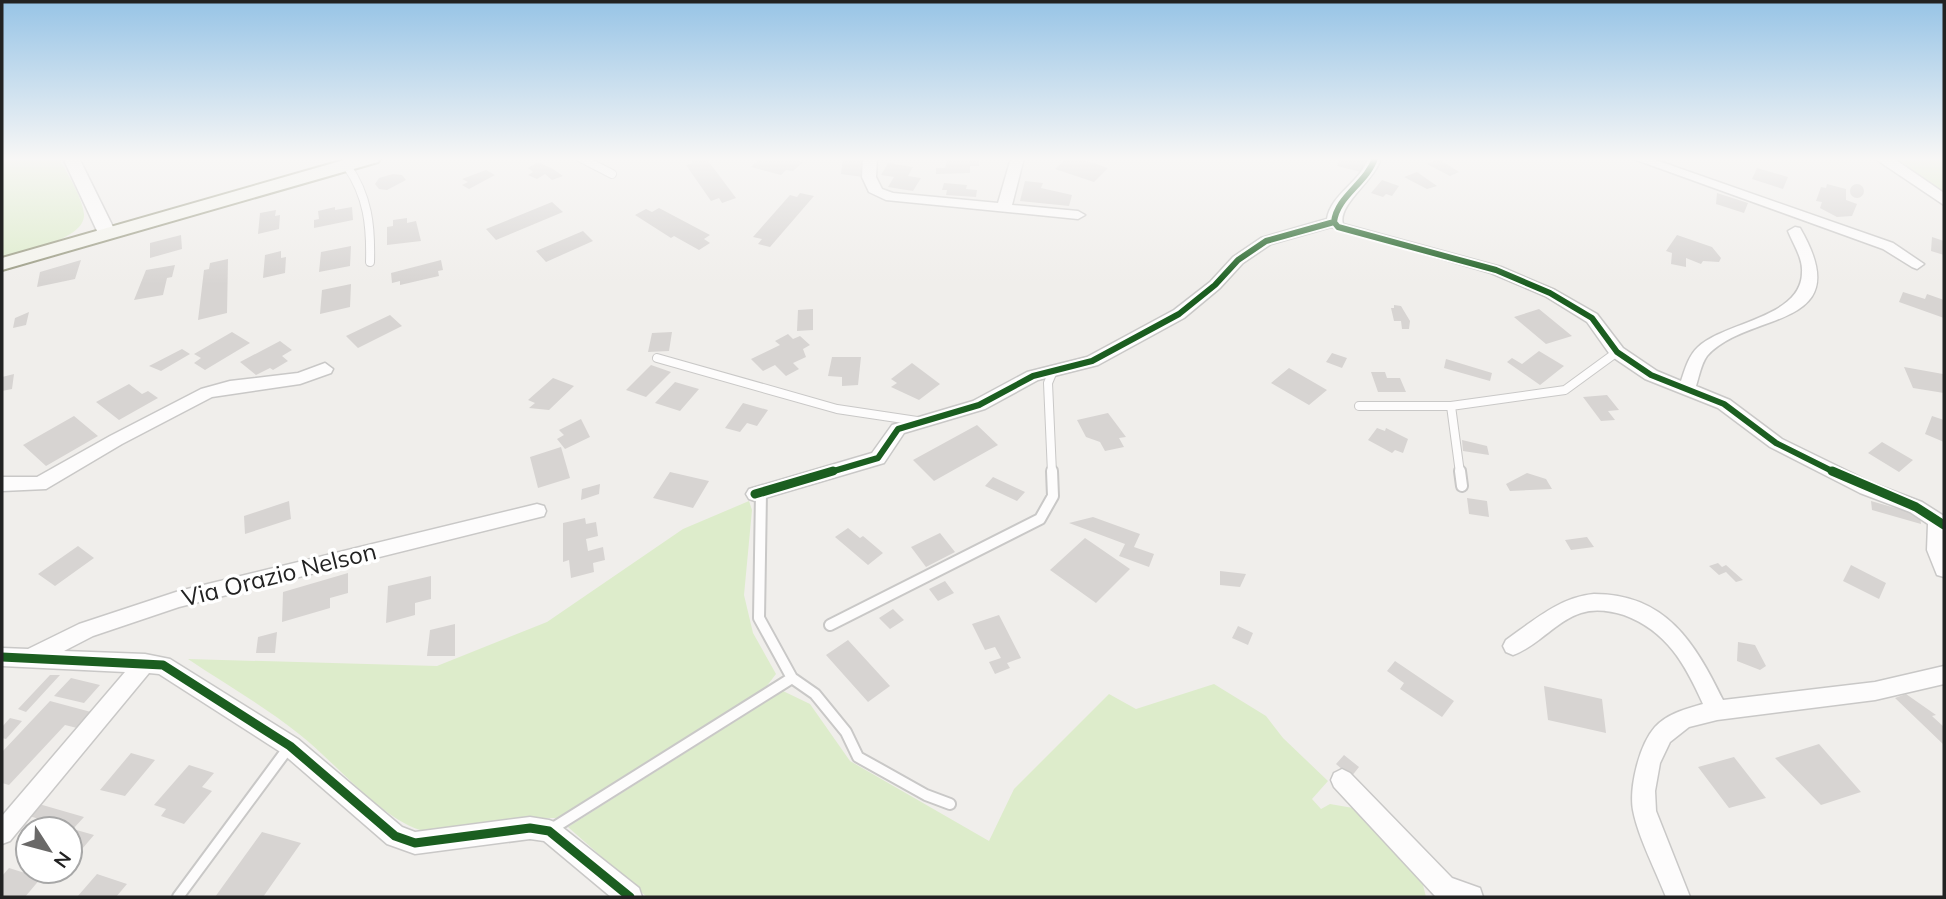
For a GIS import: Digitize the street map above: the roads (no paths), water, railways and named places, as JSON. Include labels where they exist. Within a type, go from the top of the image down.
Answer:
[{"type":"main road","points":[[2,264],[225,200]]},
{"type":"street","points":[[91,200],[107,233]]},
{"type":"street","points":[[921,200],[1078,215]]},
{"type":"street","points":[[1004,208],[1006,200]]},
{"type":"street","points":[[1334,222],[1335,211],[1345,200]]},
{"type":"street","points":[[1757,200],[1888,246],[1917,264]]},
{"type":"street","points":[[758,493],[878,458],[898,429],[979,405],[1033,376],[1092,361],[1179,314],[1215,285],[1238,260],[1266,241],[1334,222],[1350,232],[1496,270],[1550,293],[1592,318],[1617,352],[1651,374],[1687,387],[1738,412],[1776,443],[1866,488],[1916,508],[1940,531],[1937,550],[1944,569]]},
{"type":"street","points":[[1687,387],[1699,355],[1713,343],[1727,333],[1779,316],[1795,306],[1806,291],[1810,272],[1795,232]]},
{"type":"street","points":[[2,484],[40,484],[116,440],[207,393],[230,387],[300,378],[324,369]]},
{"type":"street","name":"Via Orazio Nelson","points":[[29,659],[86,630],[179,599],[537,511]]},
{"type":"street","points":[[1513,646],[1577,606],[1596,601],[1640,612],[1672,631],[1686,646],[1717,710]]},
{"type":"street","points":[[2,657],[163,665],[290,746],[395,836],[415,843],[530,828],[549,831],[630,897]]},
{"type":"street","points":[[2,833],[145,663]]},
{"type":"street","points":[[1678,897],[1645,811],[1644,791],[1649,762],[1661,735],[1683,719],[1717,710],[1875,691],[1944,675]]},
{"type":"street","points":[[1342,780],[1442,892],[1471,897]]},
{"type":"lane","points":[[365,200],[368,206],[370,262]]},
{"type":"lane","points":[[1359,406],[1451,406],[1565,390],[1617,352]]},
{"type":"lane","points":[[657,358],[837,409],[917,422]]},
{"type":"lane","points":[[830,625],[1040,519],[1053,495],[1048,383],[1053,370]]},
{"type":"lane","points":[[1451,406],[1462,486]]},
{"type":"lane","points":[[758,493],[759,618],[793,678],[815,694],[846,732],[858,757],[926,795],[950,804]]},
{"type":"lane","points":[[549,831],[793,678]]},
{"type":"lane","points":[[178,897],[290,746]]}]
